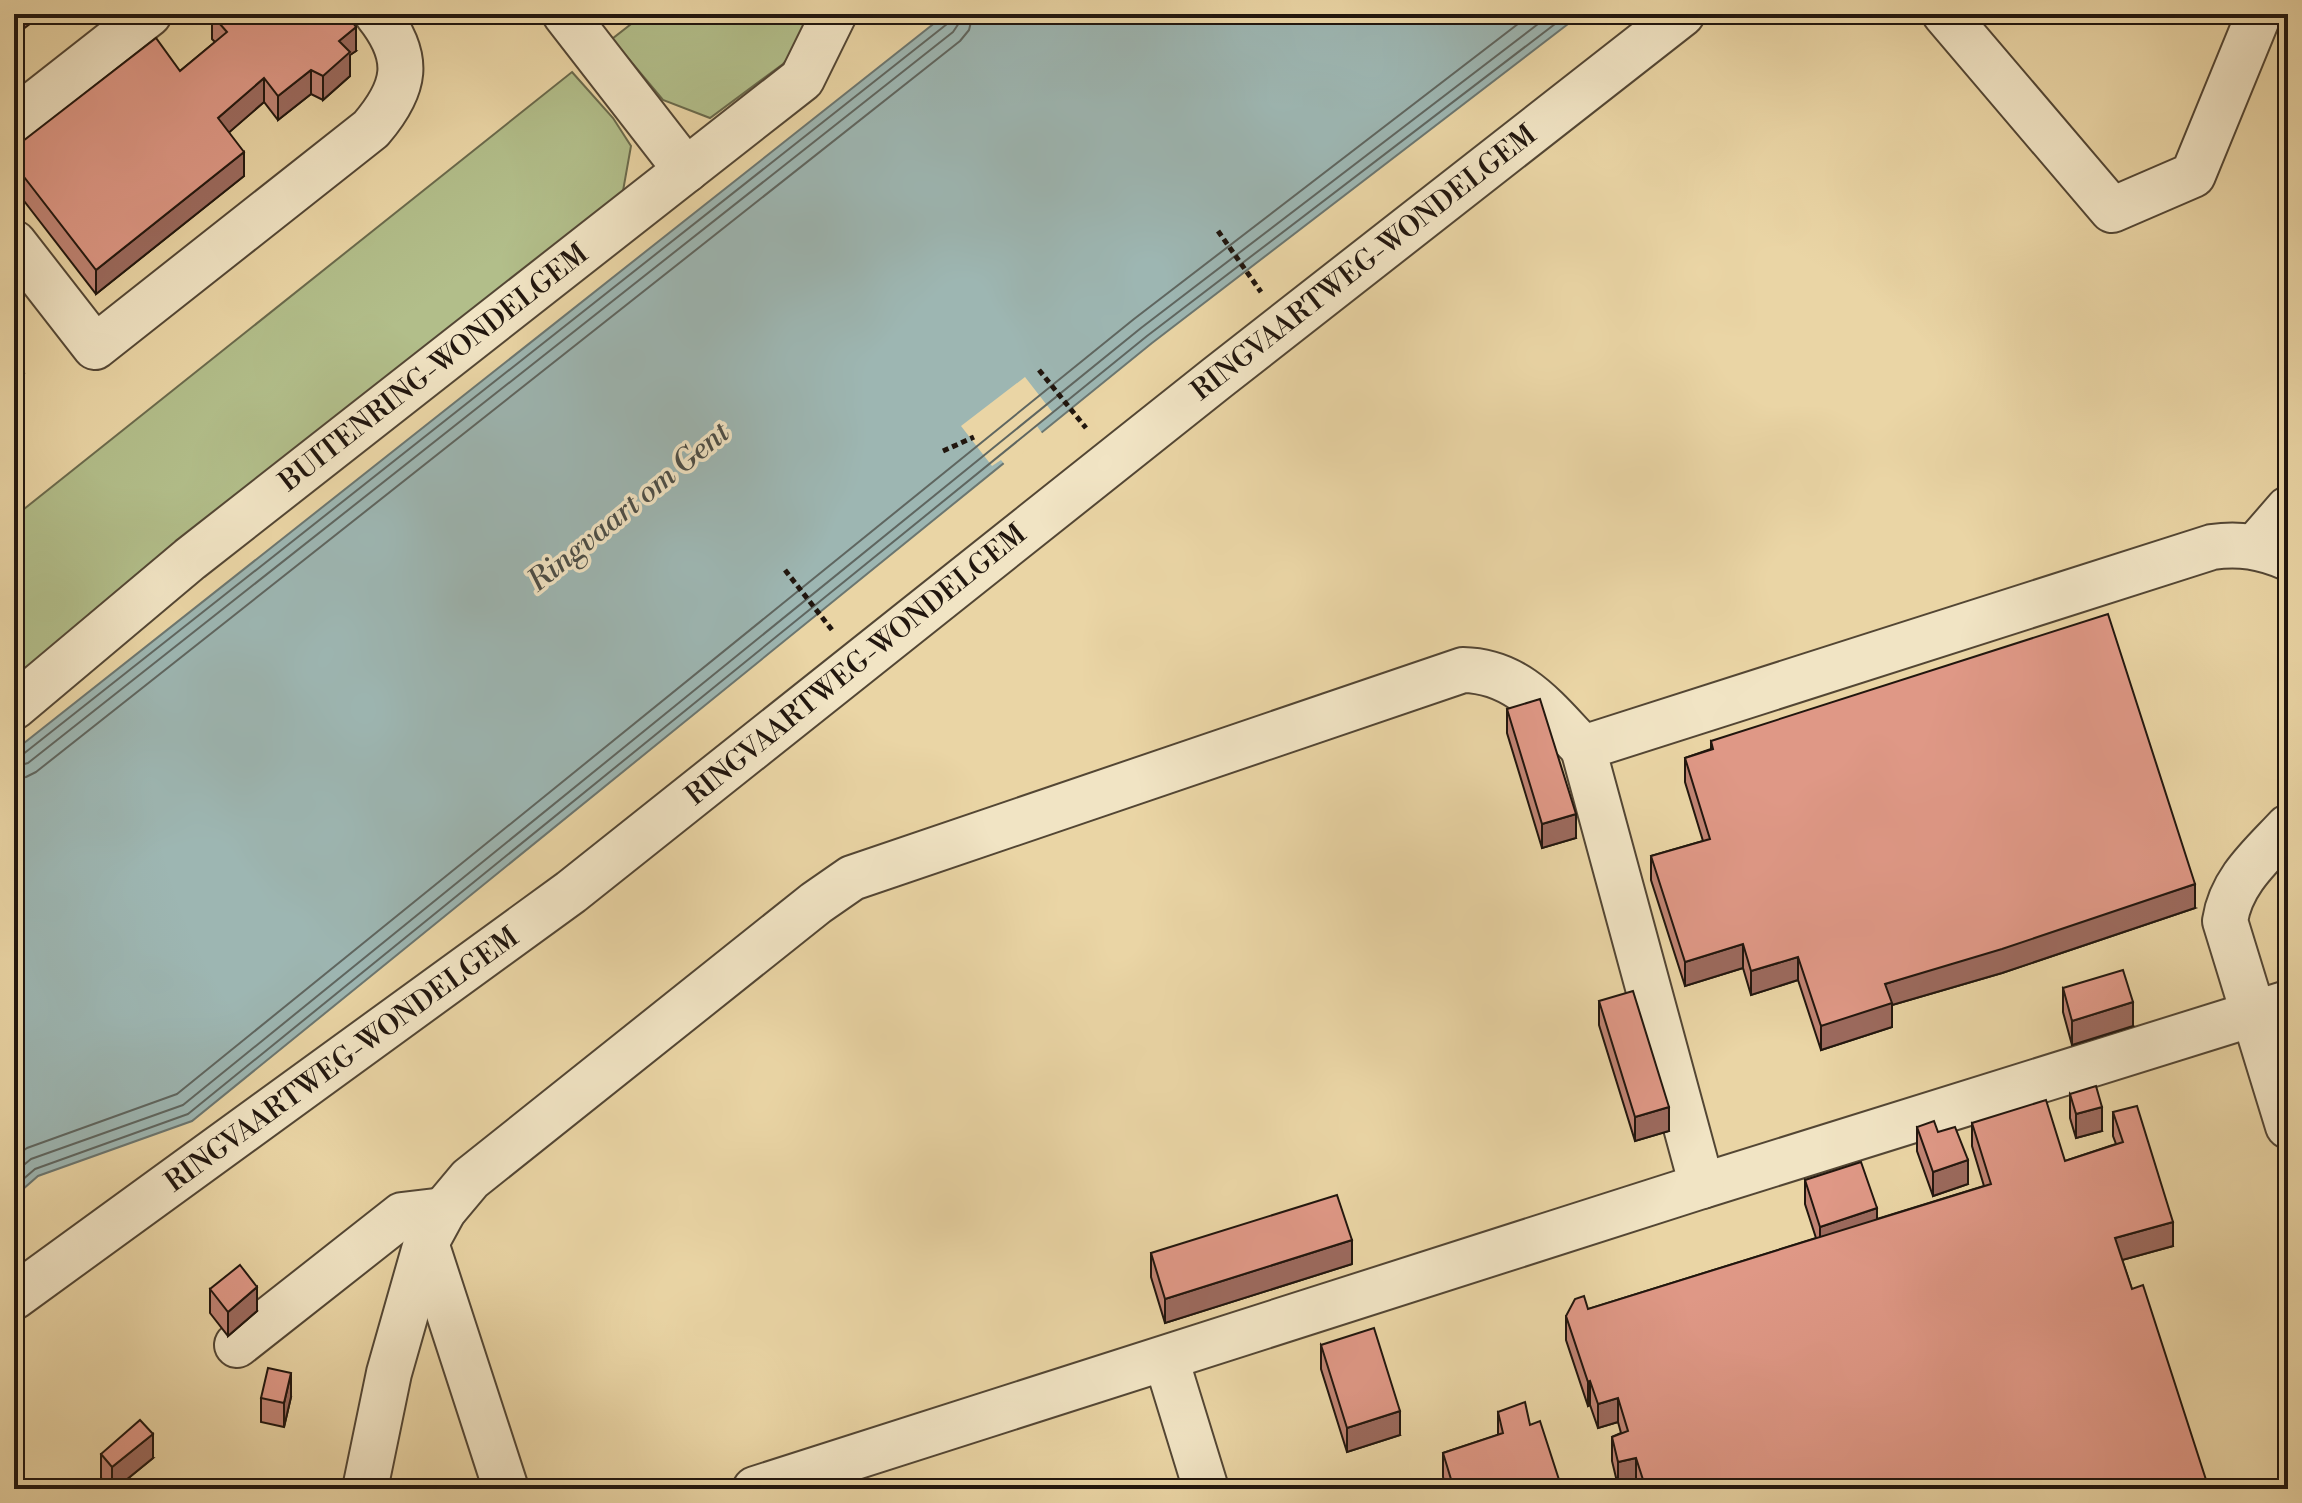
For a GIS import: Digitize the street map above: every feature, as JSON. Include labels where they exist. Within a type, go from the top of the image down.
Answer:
[{"type":"street","points":[[14,120],[149,14]]},
{"type":"street","points":[[14,243],[95,347],[371,129],[390,107],[400,79],[400,53],[390,31],[377,14]]},
{"type":"street","points":[[565,14],[686,170]]},
{"type":"street","name":"BUITENRING-WONDELGEM","points":[[14,707],[190,559],[802,79],[834,14]]},
{"type":"street","name":"RINGVAARTWEG-WONDELGEM","points":[[14,1297],[571,892],[1229,368],[1682,14]]},
{"type":"street","points":[[1945,14],[2112,210],[2193,175],[2259,14]]},
{"type":"street","points":[[1583,748],[2212,547],[2235,544],[2272,553],[2288,509]]},
{"type":"street","points":[[365,1489],[389,1373],[435,1226],[453,1197],[483,1169],[816,903],[852,878],[1463,670],[1485,671],[1506,678],[1530,694],[1583,748],[1702,1186]]},
{"type":"street","points":[[2288,827],[2239,882],[2228,902],[2225,921],[2271,1009],[2288,1126]]},
{"type":"street","points":[[755,1489],[1702,1186],[2271,1009]]},
{"type":"street","points":[[237,1345],[402,1215],[435,1226]]},
{"type":"street","points":[[435,1226],[506,1489]]},
{"type":"street","points":[[1166,1359],[1206,1489]]},
{"type":"path","points":[[1218,231],[1268,302]]},
{"type":"path","points":[[1039,370],[1086,428]]},
{"type":"path","points":[[943,451],[974,437]]},
{"type":"path","points":[[785,570],[833,631]]},
{"type":"green space","points":[[644,14],[815,14],[814,30],[783,64],[710,118],[663,100],[612,39]]},
{"type":"green space","points":[[572,72],[613,118],[631,146],[623,191],[27,667],[14,672],[14,517]]},
{"type":"water","name":"Ringvaart om Gent","points":[[946,14],[1581,14],[1152,343],[192,1121],[38,1176],[14,1197],[14,751]]},
{"type":"pier","points":[[1025,377],[1053,413],[1037,426],[1044,436],[1006,466],[1001,460],[992,466],[961,426]]},
{"type":"building","points":[[213,14],[346,14],[356,27],[339,41],[350,52],[323,76],[311,70],[278,96],[264,78],[218,118],[244,152],[96,270],[14,164],[14,148],[156,38],[180,71],[227,32]]},
{"type":"building","points":[[14,360],[24,373],[14,381]]},
{"type":"building","points":[[2108,614],[2195,884],[2002,949],[1885,984],[1892,1003],[1821,1026],[1798,957],[1751,971],[1743,944],[1685,962],[1651,856],[1710,839],[1685,758],[1713,749],[1711,741]]},
{"type":"building","points":[[1540,699],[1576,814],[1542,824],[1507,709]]},
{"type":"building","points":[[2123,970],[2133,1002],[2072,1021],[2063,988]]},
{"type":"building","points":[[1633,991],[1669,1107],[1635,1117],[1599,1001]]},
{"type":"building","points":[[2096,1086],[2102,1107],[2076,1114],[2070,1094]]},
{"type":"building","points":[[2046,1100],[2065,1161],[2123,1142],[2113,1112],[2137,1106],[2173,1222],[2115,1238],[2132,1289],[2143,1285],[2209,1489],[1646,1489],[1636,1458],[1618,1462],[1612,1437],[1628,1431],[1618,1398],[1598,1404],[1588,1382],[1566,1316],[1575,1299],[1584,1296],[1588,1309],[1991,1184],[1972,1123]]},
{"type":"building","points":[[1934,1121],[1938,1132],[1955,1127],[1968,1160],[1933,1172],[1917,1127]]},
{"type":"building","points":[[1861,1162],[1877,1208],[1820,1227],[1805,1180]]},
{"type":"building","points":[[1337,1195],[1352,1240],[1165,1299],[1151,1253]]},
{"type":"building","points":[[240,1265],[257,1287],[228,1312],[210,1289]]},
{"type":"building","points":[[1374,1328],[1400,1411],[1347,1428],[1321,1345]]},
{"type":"building","points":[[268,1368],[291,1373],[284,1403],[261,1398]]},
{"type":"building","points":[[1525,1402],[1530,1425],[1540,1421],[1562,1489],[1454,1489],[1443,1453],[1503,1433],[1498,1412]]},
{"type":"building","points":[[140,1420],[153,1434],[112,1467],[101,1454]]}]
